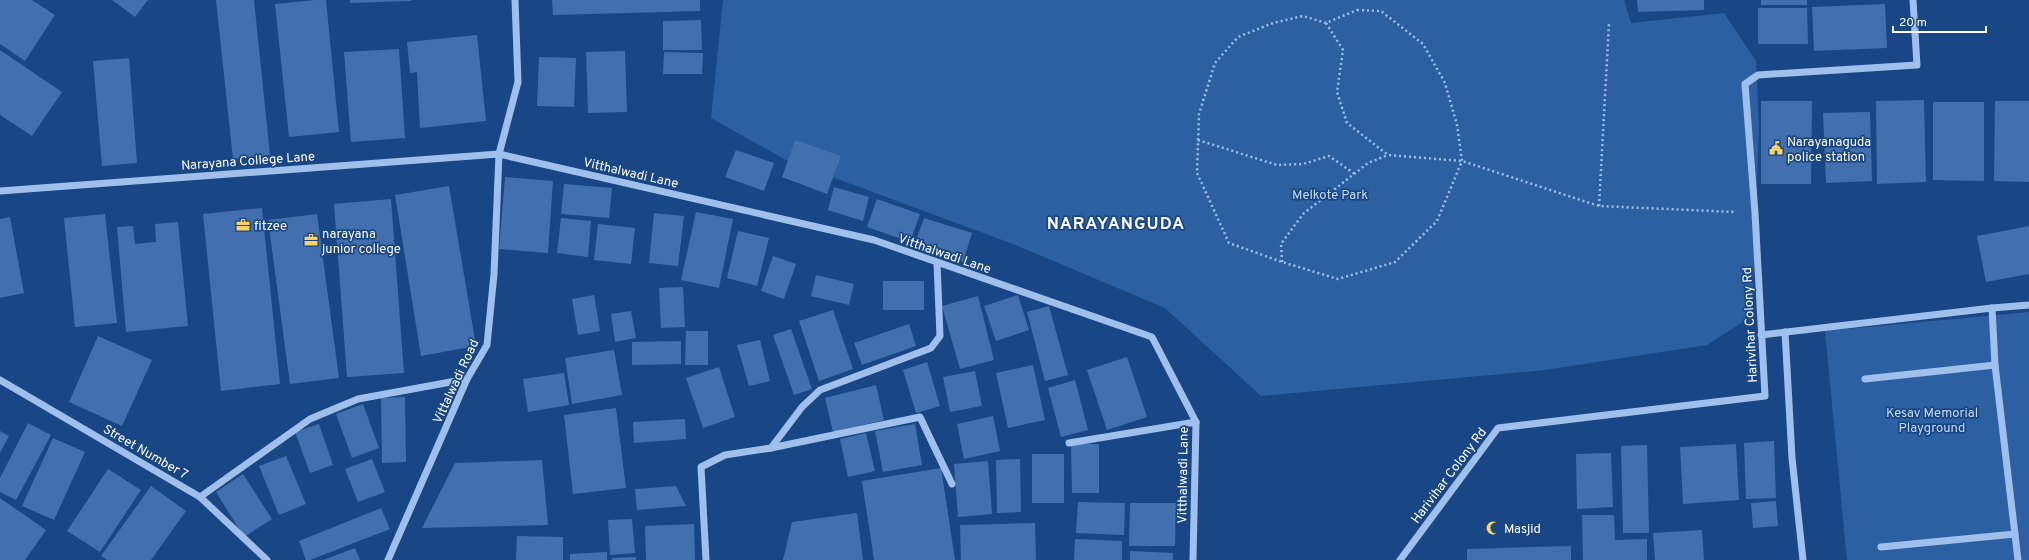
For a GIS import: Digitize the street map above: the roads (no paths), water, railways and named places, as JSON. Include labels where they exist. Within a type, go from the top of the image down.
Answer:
[{"type":"street","name":"Vittalwadi Road","points":[[388,560],[467,379],[487,345],[494,274],[499,154],[518,82],[514,0]]},
{"type":"street","name":"Harivihar Colony Rd","points":[[1400,560],[1498,428],[1765,396],[1756,213],[1745,84],[1758,75],[1917,65],[1913,0]]},
{"type":"street","name":"Narayana College Lane","points":[[0,191],[499,154]]},
{"type":"street","name":"Vitthalwadi Lane","points":[[499,154],[874,240],[1152,337],[1196,422],[1192,560]]},
{"type":"street","points":[[771,448],[802,406],[820,390],[931,348],[940,336],[937,262]]},
{"type":"street","points":[[1761,335],[2029,305]]},
{"type":"street","points":[[1992,308],[1994,366],[2018,560]]},
{"type":"street","points":[[1785,332],[1792,458],[1803,560]]},
{"type":"street","points":[[1865,379],[1994,366]]},
{"type":"street","points":[[200,496],[310,419],[358,399],[467,379]]},
{"type":"street","name":"Street Number 7","points":[[0,380],[200,496],[267,560]]},
{"type":"street","points":[[706,560],[701,467],[725,455],[771,448],[920,417],[952,484]]},
{"type":"street","points":[[1069,443],[1196,422]]},
{"type":"street","points":[[1881,547],[2015,534]]},
{"type":"place","name":"Narayanaguda police station","points":[[1776,148]]},
{"type":"place","name":"fitzee","points":[[243,225]]},
{"type":"place","name":"narayana junior college","points":[[311,240]]},
{"type":"place","name":"Masjid","points":[[1493,528]]},
{"type":"district","name":"NARAYANGUDA","points":[[1116,223]]},
{"type":"park label","name":"Melkote Park","points":[[1330,194]]},
{"type":"park label","name":"Kesav Memorial Playground","points":[[1932,420]]}]
